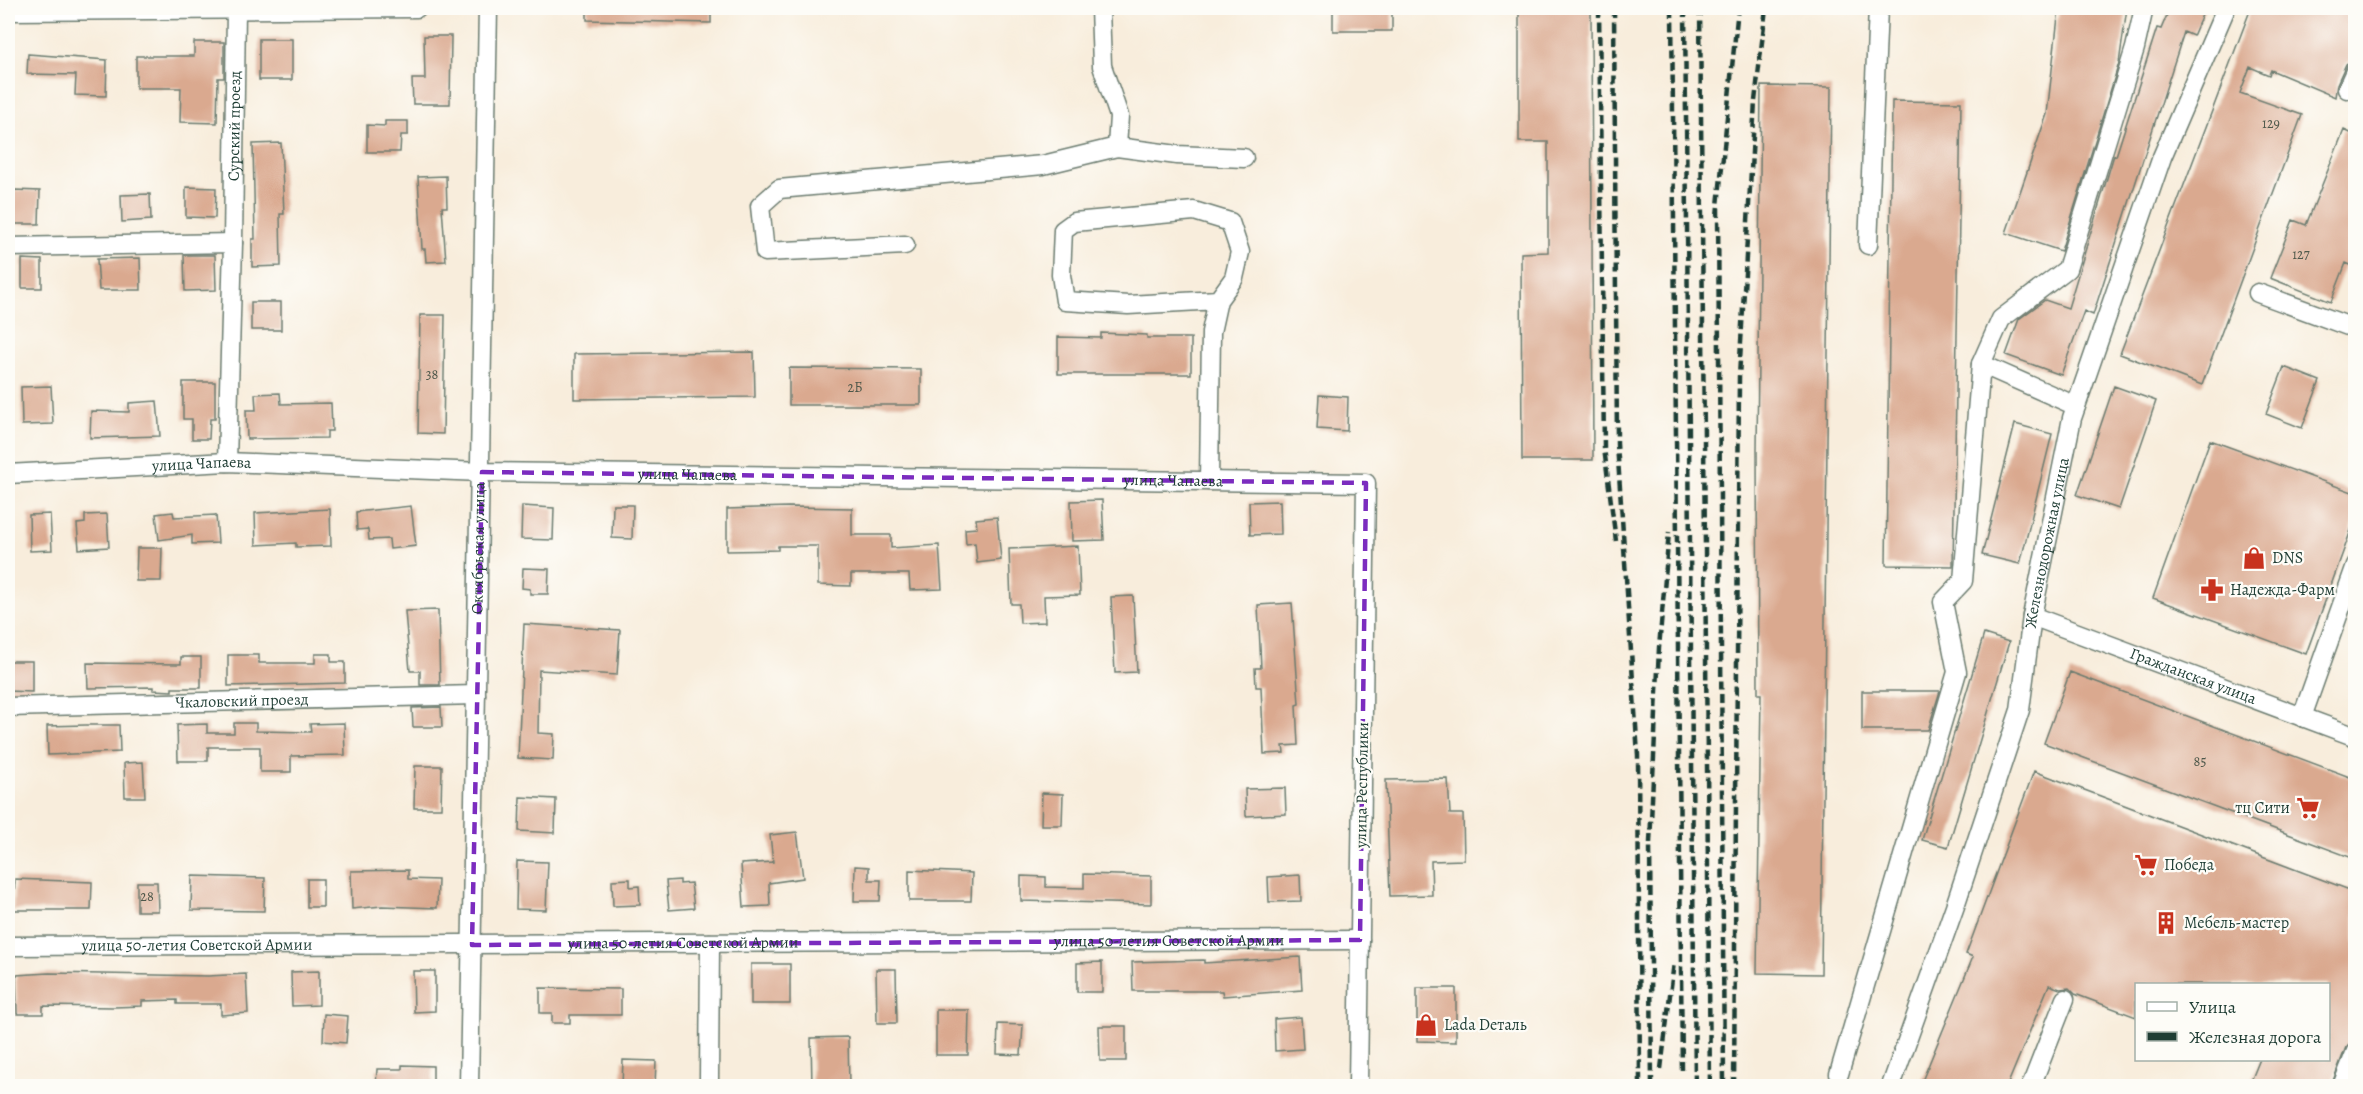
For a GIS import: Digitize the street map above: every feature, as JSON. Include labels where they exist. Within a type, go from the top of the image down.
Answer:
[{"type":"street","points":[[8,11],[417,8]]},
{"type":"street","name":"Октябрьская улица","points":[[469,1086],[482,472],[488,8]]},
{"type":"street","points":[[1100,8],[1102,66],[1119,116],[1117,147]]},
{"type":"street","points":[[1868,244],[1878,8]]},
{"type":"street","points":[[1839,1074],[1957,672],[1944,602],[1963,581],[1981,364],[2001,319],[2067,269],[2135,48],[2144,8]]},
{"type":"street","name":"Железнодорожная улица","points":[[1891,1086],[1955,906],[2020,710],[2032,616],[2076,406],[2162,157],[2226,8]]},
{"type":"street","name":"Сурский проезд","points":[[227,462],[236,9]]},
{"type":"street","points":[[2347,89],[2355,69]]},
{"type":"street","points":[[906,245],[765,252],[760,206],[779,189],[1043,165],[1117,147],[1177,155],[1244,158]]},
{"type":"street","points":[[1209,481],[1211,332],[1218,300],[1234,279],[1240,252],[1230,222],[1194,211],[1074,222],[1063,230],[1061,274],[1065,301],[1128,305],[1218,300]]},
{"type":"street","points":[[8,246],[233,243]]},
{"type":"street","points":[[2258,292],[2355,329]]},
{"type":"street","points":[[1981,364],[2076,406]]},
{"type":"street","name":"улица Чапаева","points":[[8,474],[227,462],[482,472],[1366,483]]},
{"type":"street","name":"улица Республики","points":[[1358,1086],[1366,483]]},
{"type":"street","points":[[2302,717],[2355,565]]},
{"type":"street","name":"Гражданская улица","points":[[2032,616],[2355,737]]},
{"type":"street","name":"Чкаловский проезд","points":[[8,707],[476,695]]},
{"type":"street","name":"улица 50-летия Советской Армии","points":[[8,946],[1360,940]]},
{"type":"street","points":[[709,1081],[710,943]]},
{"type":"street","points":[[2031,1086],[2065,999]]},
{"type":"street","points":[[2342,1086],[2355,1051]]},
{"type":"highlighted area","points":[[482,472],[1366,483],[1360,940],[472,945]]},
{"type":"building","points":[[587,8],[711,8],[711,23],[587,20]]},
{"type":"building","points":[[1333,8],[1392,8],[1392,31],[1333,31]]},
{"type":"building","points":[[1519,8],[1591,8],[1593,460],[1522,460],[1521,253],[1548,252],[1548,142],[1519,142]]},
{"type":"building","points":[[2059,8],[2127,8],[2119,63],[2061,251],[2006,233],[2047,114]]},
{"type":"building","points":[[2170,8],[2205,8],[2193,36],[2184,32],[2093,315],[2084,311],[2061,375],[2006,355],[2019,319],[2045,300],[2068,308],[2114,155],[2116,156],[2157,28],[2161,29]]},
{"type":"building","points":[[2251,8],[2355,8],[2355,58],[2346,64],[2337,84],[2335,97],[2271,70],[2269,75],[2250,67],[2240,93],[2302,115],[2202,385],[2120,354]]},
{"type":"building","points":[[424,36],[451,36],[450,104],[413,104],[412,79],[425,79]]},
{"type":"building","points":[[259,39],[292,39],[292,80],[259,80]]},
{"type":"building","points":[[194,42],[224,42],[224,78],[218,78],[217,123],[180,122],[181,88],[136,88],[136,56],[194,56]]},
{"type":"building","points":[[28,54],[107,60],[106,96],[75,95],[76,75],[27,74]]},
{"type":"building","points":[[1761,86],[1831,87],[1821,974],[1757,973],[1761,694],[1758,694],[1757,450]]},
{"type":"building","points":[[1892,101],[1961,102],[1953,566],[1886,565]]},
{"type":"building","points":[[385,121],[408,121],[408,135],[401,135],[400,152],[367,152],[367,125],[385,126]]},
{"type":"building","points":[[2344,130],[2355,135],[2355,267],[2346,263],[2331,302],[2270,278],[2293,220],[2306,225]]},
{"type":"building","points":[[281,143],[284,214],[280,214],[281,266],[252,267],[252,239],[255,239],[253,144]]},
{"type":"building","points":[[446,176],[447,207],[442,207],[446,261],[426,262],[425,249],[422,249],[418,177]]},
{"type":"building","points":[[186,187],[216,188],[215,218],[186,217]]},
{"type":"building","points":[[14,190],[40,191],[39,224],[13,224]]},
{"type":"building","points":[[150,194],[151,220],[122,222],[121,195]]},
{"type":"building","points":[[184,255],[215,255],[216,290],[185,291]]},
{"type":"building","points":[[140,258],[141,290],[99,290],[97,259]]},
{"type":"building","points":[[22,259],[42,260],[42,288],[22,288]]},
{"type":"building","points":[[251,302],[281,302],[281,330],[251,330]]},
{"type":"building","points":[[420,315],[445,315],[443,434],[418,433]]},
{"type":"building","points":[[1101,333],[1147,335],[1147,338],[1191,338],[1191,374],[1058,374],[1058,337],[1101,338]]},
{"type":"building","points":[[754,352],[755,397],[574,399],[574,354]]},
{"type":"building","points":[[2284,367],[2320,381],[2302,428],[2266,414]]},
{"type":"building","points":[[789,368],[921,369],[921,405],[789,405]]},
{"type":"building","points":[[183,382],[215,382],[215,419],[210,419],[209,439],[192,439],[192,419],[183,419]]},
{"type":"building","points":[[51,386],[53,424],[22,425],[21,387]]},
{"type":"building","points":[[2114,386],[2156,401],[2119,509],[2077,495]]},
{"type":"building","points":[[280,393],[281,404],[331,403],[332,431],[327,431],[327,438],[247,439],[246,410],[256,410],[255,394]]},
{"type":"building","points":[[1319,395],[1348,397],[1347,431],[1317,429]]},
{"type":"building","points":[[157,401],[160,436],[90,438],[91,411],[129,412],[129,403]]},
{"type":"building","points":[[2015,424],[2052,434],[2020,564],[1982,555]]},
{"type":"building","name":"DNS","points":[[2210,440],[2355,493],[2355,519],[2306,654],[2153,598]]},
{"type":"building","points":[[1102,500],[1104,540],[1072,541],[1071,501]]},
{"type":"building","points":[[1280,501],[1281,534],[1250,535],[1249,502]]},
{"type":"building","points":[[613,505],[633,505],[632,539],[612,538]]},
{"type":"building","points":[[411,506],[416,546],[390,549],[389,539],[369,540],[368,529],[357,530],[356,512]]},
{"type":"building","points":[[522,506],[554,508],[553,540],[521,539]]},
{"type":"building","points":[[852,508],[852,535],[891,535],[891,548],[939,545],[942,589],[910,590],[909,574],[851,574],[851,586],[818,585],[818,546],[778,546],[778,550],[727,551],[727,509]]},
{"type":"building","points":[[330,509],[331,546],[296,547],[296,543],[256,545],[255,513]]},
{"type":"building","points":[[173,512],[174,517],[216,515],[218,543],[192,544],[192,535],[159,540],[156,514]]},
{"type":"building","points":[[50,514],[52,550],[30,551],[29,515]]},
{"type":"building","points":[[107,514],[109,547],[79,549],[77,524],[85,523],[85,515]]},
{"type":"building","points":[[997,517],[1001,560],[977,563],[975,543],[966,544],[965,529],[977,528],[976,519]]},
{"type":"building","points":[[1078,546],[1080,595],[1044,596],[1045,622],[1020,623],[1019,604],[1011,604],[1009,549]]},
{"type":"building","points":[[137,548],[162,548],[161,581],[136,581]]},
{"type":"building","points":[[523,568],[549,569],[548,594],[530,594],[530,589],[522,588]]},
{"type":"building","points":[[1133,596],[1137,672],[1115,673],[1111,597]]},
{"type":"building","points":[[1292,603],[1299,704],[1296,705],[1298,745],[1283,746],[1284,753],[1264,754],[1261,687],[1256,687],[1255,668],[1261,668],[1258,605]]},
{"type":"building","points":[[438,610],[440,685],[420,685],[420,671],[410,671],[405,611]]},
{"type":"building","points":[[524,624],[620,630],[617,675],[539,670],[538,733],[554,734],[553,760],[518,758]]},
{"type":"building","points":[[1984,634],[2009,642],[1948,847],[1922,840]]},
{"type":"building","points":[[315,654],[331,654],[331,662],[345,662],[345,683],[228,686],[228,655],[259,655],[259,663],[315,663]]},
{"type":"building","points":[[181,657],[201,657],[201,688],[172,688],[172,691],[153,690],[153,687],[88,688],[87,663],[181,664]]},
{"type":"building","points":[[8,661],[32,661],[32,692],[8,691]]},
{"type":"building","points":[[2070,672],[2355,779],[2355,859],[2044,743]]},
{"type":"building","points":[[1862,691],[1940,691],[1928,730],[1862,730]]},
{"type":"building","points":[[441,707],[442,727],[413,727],[412,708]]},
{"type":"building","points":[[234,723],[256,723],[256,731],[311,732],[310,724],[344,723],[345,755],[291,756],[291,772],[260,772],[260,747],[208,747],[208,761],[178,761],[177,725],[207,724],[207,733],[234,733]]},
{"type":"building","points":[[119,725],[120,752],[48,755],[47,726]]},
{"type":"building","points":[[143,762],[145,797],[125,797],[124,763]]},
{"type":"building","points":[[415,766],[442,766],[441,808],[414,808]]},
{"type":"building","name":"Мебель-мастер","points":[[2034,771],[2355,892],[2355,1040],[2346,1047],[2331,1086],[2249,1086],[2259,1061],[2330,1061],[2330,983],[2135,983],[2135,1017],[2075,994],[2069,988],[2060,989],[2049,985],[2007,1086],[1920,1086],[1973,957],[1966,954]]},
{"type":"building","points":[[1448,779],[1450,814],[1463,814],[1464,860],[1431,861],[1432,895],[1390,896],[1386,780]]},
{"type":"building","points":[[1285,788],[1286,814],[1246,816],[1245,789]]},
{"type":"building","points":[[1042,793],[1063,794],[1062,825],[1041,825]]},
{"type":"building","points":[[520,797],[556,799],[555,833],[519,831]]},
{"type":"building","points":[[797,832],[803,878],[769,883],[770,906],[744,907],[741,864],[773,862],[770,835]]},
{"type":"building","points":[[517,861],[548,862],[546,910],[516,909]]},
{"type":"building","points":[[855,866],[869,867],[869,880],[881,880],[880,901],[854,901]]},
{"type":"building","points":[[408,870],[408,879],[438,880],[437,908],[382,906],[352,909],[351,871]]},
{"type":"building","points":[[909,870],[972,873],[971,901],[909,901]]},
{"type":"building","points":[[1084,874],[1151,876],[1151,904],[1021,901],[1021,876],[1046,877],[1046,887],[1084,888]]},
{"type":"building","points":[[1300,875],[1301,901],[1269,902],[1268,877]]},
{"type":"building","points":[[192,876],[265,878],[264,911],[191,910]]},
{"type":"building","points":[[15,879],[92,882],[91,910],[13,910]]},
{"type":"building","points":[[307,879],[323,879],[323,907],[307,907]]},
{"type":"building","points":[[630,879],[630,887],[639,886],[640,905],[613,906],[612,880]]},
{"type":"building","points":[[680,880],[680,884],[691,883],[694,908],[669,910],[666,881]]},
{"type":"building","points":[[137,882],[157,882],[158,911],[137,911]]},
{"type":"building","points":[[1300,957],[1302,990],[1223,996],[1222,991],[1133,991],[1132,962],[1204,960],[1204,963]]},
{"type":"building","points":[[1102,962],[1102,992],[1077,992],[1077,963]]},
{"type":"building","points":[[751,964],[790,964],[790,1004],[751,1004]]},
{"type":"building","points":[[876,969],[896,969],[897,1023],[877,1023]]},
{"type":"building","points":[[319,971],[319,1005],[292,1006],[291,972]]},
{"type":"building","points":[[413,971],[435,971],[435,1011],[414,1012]]},
{"type":"building","points":[[49,973],[208,976],[246,974],[248,1013],[221,1015],[221,1004],[177,1004],[177,1000],[142,1001],[142,1006],[43,1006],[43,1014],[17,1014],[16,975]]},
{"type":"building","points":[[540,988],[621,989],[621,1015],[570,1015],[570,1023],[552,1023],[552,1013],[540,1013]]},
{"type":"building","points":[[1417,988],[1456,988],[1456,1042],[1417,1041]]},
{"type":"building","points":[[936,1010],[969,1010],[968,1055],[936,1055]]},
{"type":"building","points":[[324,1014],[348,1016],[346,1043],[323,1041]]},
{"type":"building","points":[[1301,1017],[1303,1049],[1275,1051],[1274,1019]]},
{"type":"building","points":[[998,1024],[1023,1025],[1021,1055],[997,1054]]},
{"type":"building","points":[[1099,1026],[1126,1026],[1126,1061],[1100,1061]]},
{"type":"building","points":[[848,1037],[849,1086],[812,1086],[811,1038]]},
{"type":"building","points":[[623,1060],[656,1061],[655,1086],[622,1086]]},
{"type":"building","points":[[402,1065],[433,1066],[433,1086],[376,1086],[377,1069],[402,1069]]},
{"type":"railway","points":[[1599,8],[1604,448],[1616,541]]},
{"type":"railway","points":[[1614,8],[1617,444],[1638,755],[1640,1086]]},
{"type":"railway","points":[[1672,8],[1682,1074]]},
{"type":"railway","points":[[1685,8],[1695,1086]]},
{"type":"railway","points":[[1700,8],[1710,1086]]},
{"type":"railway","points":[[1717,216],[1738,8]]},
{"type":"railway","points":[[1734,1086],[1739,377],[1755,101],[1766,8]]},
{"type":"railway","points":[[1718,208],[1724,1086]]},
{"type":"railway","points":[[1652,1086],[1650,843],[1659,648],[1669,532]]},
{"type":"railway","points":[[1661,1069],[1674,962]]},
{"type":"place","name":"DNS","points":[[2254,558]]},
{"type":"place","name":"Надежда-Фарм","points":[[2212,590]]},
{"type":"place","name":"тц Сити","points":[[2308,808]]},
{"type":"place","name":"Победа","points":[[2146,865]]},
{"type":"place","name":"Мебель-мастер","points":[[2166,923]]},
{"type":"place","name":"Lada Dеталь","points":[[1426,1025]]}]
